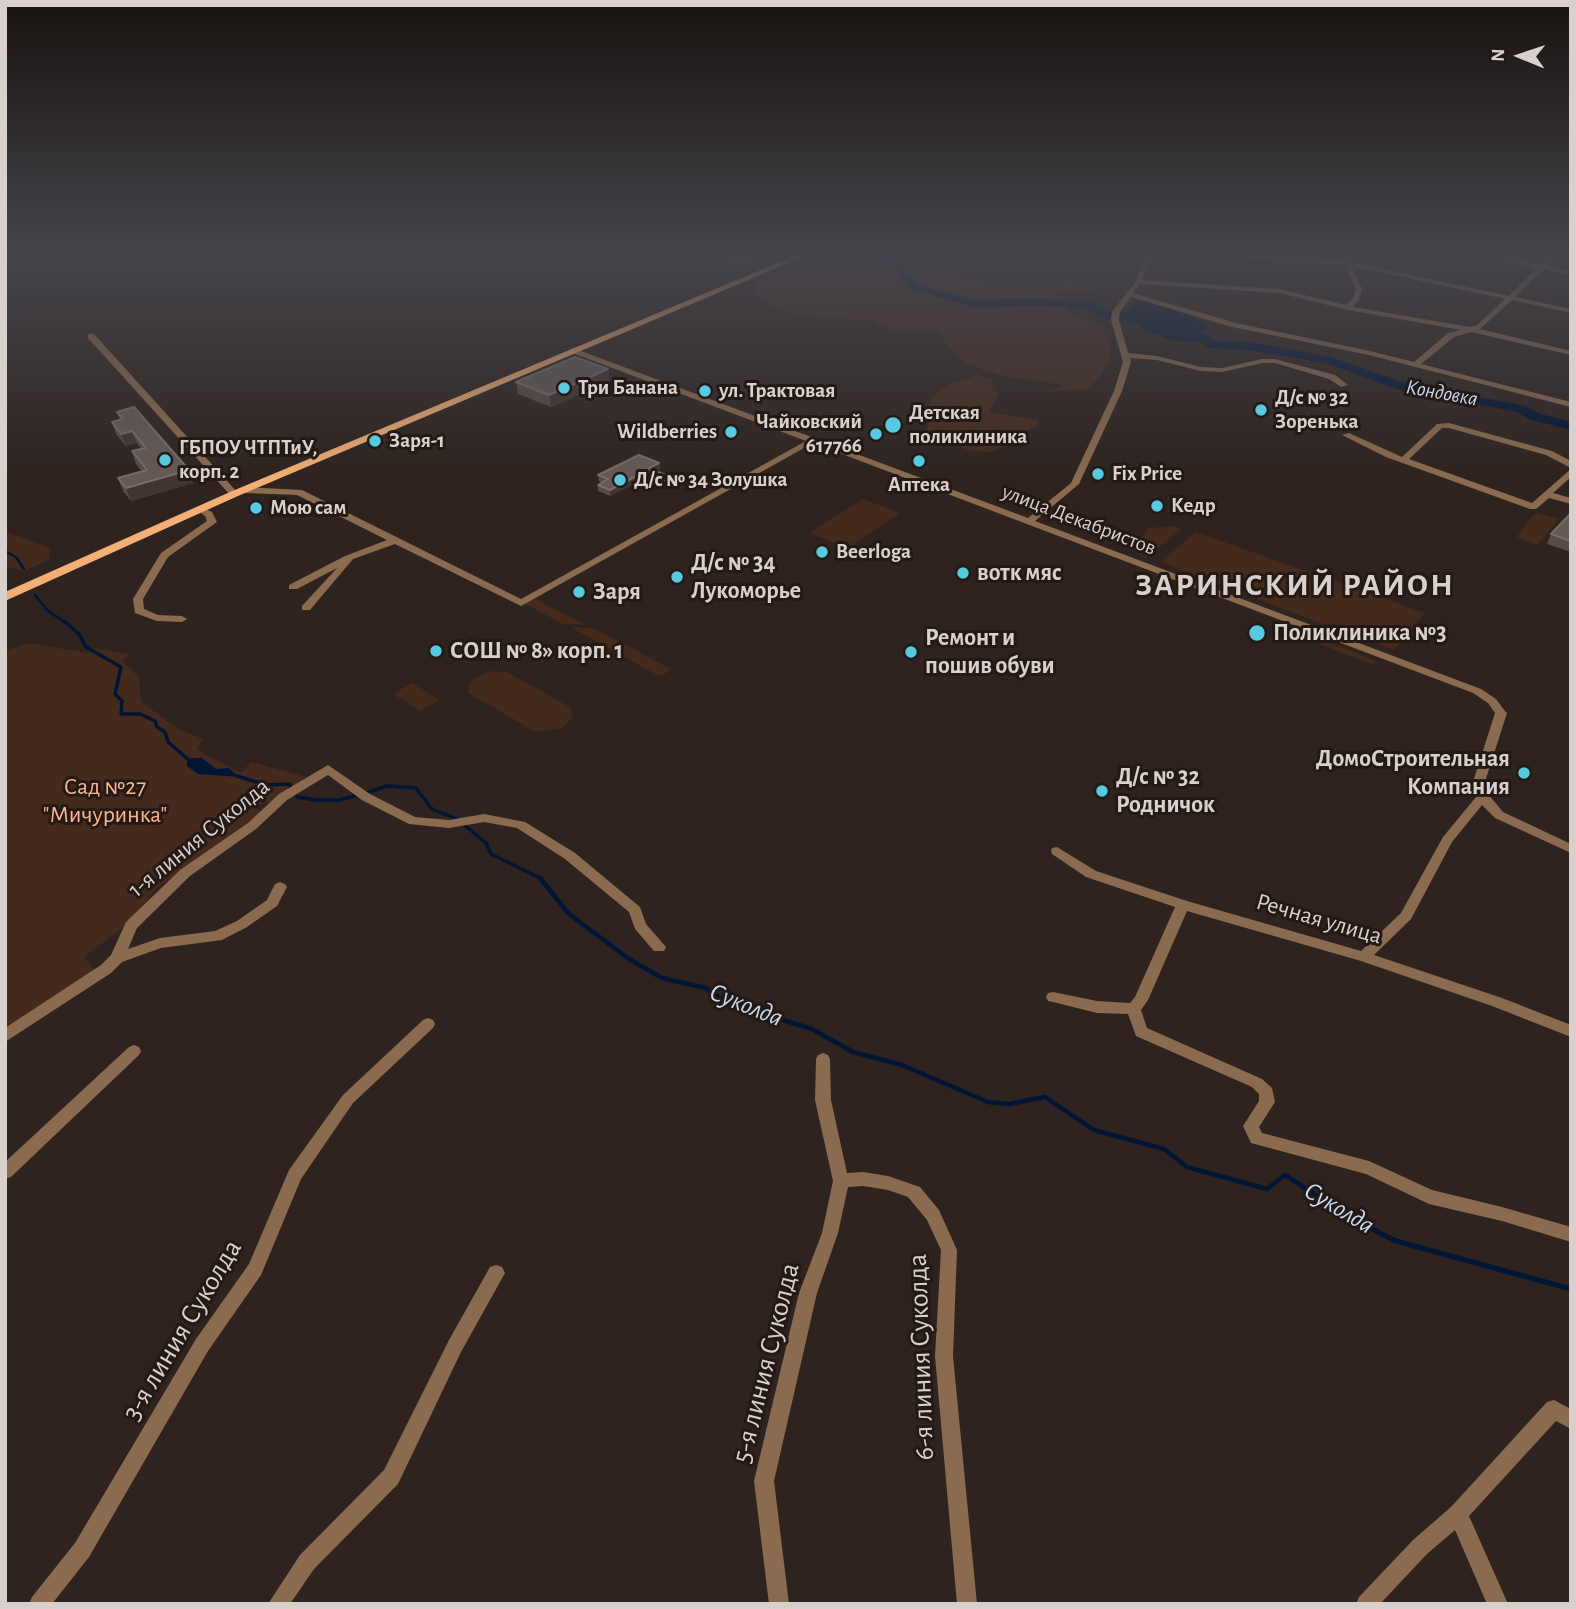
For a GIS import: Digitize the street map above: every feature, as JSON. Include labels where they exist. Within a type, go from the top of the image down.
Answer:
[{"type":"main road","points":[[5,597],[239,492],[619,331]]},
{"type":"street","points":[[1030,521],[1074,484],[1118,391],[1126,359],[1119,331]]},
{"type":"street","points":[[1262,331],[1415,365],[1571,405]]},
{"type":"street","points":[[1415,365],[1459,331]]},
{"type":"street","points":[[1478,331],[1571,353]]},
{"type":"street","points":[[91,336],[239,492],[299,492],[521,603],[813,440]]},
{"type":"street","name":"улица Декабристов","points":[[573,350],[1477,691],[1492,701],[1501,713],[1477,788],[1482,797]]},
{"type":"street","points":[[1126,359],[1157,358],[1201,369],[1222,370],[1275,360],[1332,377],[1344,385]]},
{"type":"street","points":[[1405,458],[1440,426],[1449,425],[1549,453],[1571,465]]},
{"type":"street","points":[[1346,435],[1389,455],[1405,458],[1533,507],[1571,472]]},
{"type":"street","points":[[1546,494],[1571,501]]},
{"type":"street","points":[[182,619],[157,618],[139,611],[138,599],[164,555],[212,522],[209,514],[200,509]]},
{"type":"street","points":[[293,587],[354,555],[396,540]]},
{"type":"street","points":[[306,608],[354,555]]},
{"type":"street","name":"1-я линия Суколда","points":[[117,958],[131,925],[185,873],[252,826],[284,797],[328,769],[366,797],[413,821],[449,824],[484,818],[521,825],[570,856],[635,910],[640,926],[659,947]]},
{"type":"street","points":[[1364,957],[1406,916],[1447,840],[1482,797],[1499,815],[1571,849]]},
{"type":"street","name":"Речная улица","points":[[1057,851],[1091,874],[1183,905],[1364,957],[1497,1002],[1571,1031]]},
{"type":"street","points":[[5,1036],[117,958],[160,943],[217,936],[242,924],[272,903],[280,887]]},
{"type":"street","points":[[1133,1009],[1141,1000],[1183,905]]},
{"type":"street","points":[[1053,997],[1097,1007],[1133,1009]]},
{"type":"street","points":[[1133,1009],[1141,1032],[1257,1083],[1267,1092],[1267,1102],[1251,1126],[1257,1138],[1369,1168],[1429,1197],[1502,1214],[1571,1235]]},
{"type":"street","name":"3-я линия Суколда","points":[[38,1604],[82,1550],[202,1345],[255,1269],[295,1175],[348,1099],[428,1024]]},
{"type":"street","points":[[5,1172],[134,1051]]},
{"type":"street","points":[[823,1059],[823,1100],[841,1181]]},
{"type":"street","name":"6-я линия Суколда","points":[[841,1181],[863,1179],[888,1182],[914,1192],[933,1215],[949,1250],[944,1356],[967,1604]]},
{"type":"street","name":"5-я линия Суколда","points":[[779,1604],[764,1481],[808,1293],[830,1233],[841,1181]]},
{"type":"street","points":[[278,1604],[307,1562],[391,1477],[455,1346],[496,1273]]},
{"type":"street","points":[[1366,1604],[1420,1547],[1562,1414]]},
{"type":"street","points":[[1458,1514],[1498,1604]]},
{"type":"green space","points":[[937,331],[1104,331],[1110,359],[1089,389],[1044,392],[1064,385],[1002,376],[963,362],[943,340],[942,333]]},
{"type":"green space","points":[[978,375],[994,381],[991,389],[999,393],[989,412],[1039,420],[1036,427],[1019,433],[1022,438],[991,452],[969,450],[928,436],[925,433],[931,417],[930,398],[948,385]]},
{"type":"green space","points":[[863,499],[900,513],[847,548],[809,533]]},
{"type":"green space","points":[[1535,513],[1559,519],[1537,545],[1516,538]]},
{"type":"green space","points":[[1175,526],[1181,529],[1146,558],[1139,555],[1129,542],[1145,535],[1147,528]]},
{"type":"green space","points":[[5,532],[50,548],[49,560],[23,571],[5,566]]},
{"type":"green space","points":[[1196,532],[1425,613],[1394,650],[1377,644],[1373,638],[1335,624],[1323,624],[1160,562]]},
{"type":"green space","points":[[534,598],[586,625],[563,624],[524,603]]},
{"type":"green space","points":[[1279,623],[1377,661],[1374,665],[1269,624]]},
{"type":"green space","points":[[572,628],[595,629],[671,669],[662,676],[657,675]]},
{"type":"green space","name":"Сад №27 \"Мичуринка\"","points":[[27,643],[88,653],[95,648],[130,654],[122,661],[139,677],[141,702],[179,729],[203,739],[197,750],[241,773],[251,762],[307,777],[270,803],[255,808],[262,812],[214,850],[156,888],[132,921],[84,957],[95,971],[5,1030],[5,652]]},
{"type":"green space","points":[[492,671],[507,672],[571,708],[573,717],[562,728],[536,732],[468,693],[474,679]]},
{"type":"green space","points":[[412,683],[439,700],[420,711],[393,694]]},
{"type":"water","points":[[1148,331],[1204,331],[1202,338],[1191,342],[1171,340]]},
{"type":"water","points":[[202,758],[216,769],[229,768],[239,777],[198,774],[187,766],[187,760]]},
{"type":"building","points":[[575,357],[608,369],[549,395],[516,382]]},
{"type":"building","points":[[134,407],[189,470],[126,488],[118,478],[147,470],[132,451],[146,448],[132,431],[121,434],[112,422],[123,419],[117,412]]},
{"type":"building","points":[[639,455],[659,463],[649,468],[670,477],[660,483],[640,474],[610,490],[598,485],[608,479],[598,475]]},
{"type":"building","points":[[1571,513],[1571,541],[1551,534]]},
{"type":"waterway","name":"Кондовка","points":[[1178,331],[1202,338],[1213,345],[1250,346],[1331,361],[1416,391],[1438,389],[1453,396],[1522,409],[1533,416],[1571,426]]},
{"type":"waterway","name":"Суколда","points":[[5,551],[16,557],[24,569]]},
{"type":"waterway","name":"Суколда","points":[[35,595],[47,610],[66,623]]},
{"type":"waterway","name":"Суколда","points":[[64,621],[79,634],[86,647],[121,667],[115,694],[122,701],[121,714],[140,714],[155,721],[157,727],[165,732],[168,742],[190,761]]},
{"type":"waterway","name":"Суколда","points":[[237,776],[266,785],[290,784],[291,790],[298,797],[315,800],[339,800],[358,795]]},
{"type":"waterway","name":"Суколда","points":[[366,793],[387,786],[416,788],[432,809],[457,819],[486,843],[491,854],[540,878]]},
{"type":"waterway","name":"Суколда","points":[[540,878],[569,914],[629,959],[662,978],[706,988],[725,1002],[812,1029],[853,1052],[902,1065],[988,1102],[1009,1104],[1045,1097],[1094,1130],[1164,1149],[1187,1167],[1267,1189],[1285,1175],[1328,1203]]},
{"type":"waterway","name":"Суколда","points":[[1325,1201],[1356,1221],[1396,1241],[1571,1289]]},
{"type":"place","name":"Три Банана","points":[[564,388]]},
{"type":"place","name":"ул. Трактовая","points":[[705,391]]},
{"type":"place","name":"Д/с № 32 Зоренька","points":[[1261,410]]},
{"type":"place","name":"Детская поликлиника","points":[[893,425]]},
{"type":"place","name":"Wildberries","points":[[731,432]]},
{"type":"place","name":"Чайковский 617766","points":[[876,434]]},
{"type":"place","name":"Заря-1","points":[[375,441]]},
{"type":"place","name":"ГБПОУ ЧТПТиУ, корп. 2","points":[[165,460]]},
{"type":"place","name":"Аптека","points":[[919,461]]},
{"type":"place","name":"Fix Price","points":[[1098,474]]},
{"type":"place","name":"Д/с № 34 Золушка","points":[[620,480]]},
{"type":"place","name":"Кедр","points":[[1157,506]]},
{"type":"place","name":"Мою сам","points":[[256,508]]},
{"type":"place","name":"Beerloga","points":[[822,552]]},
{"type":"place","name":"вотк мяс","points":[[963,573]]},
{"type":"place","name":"Д/с № 34 Лукоморье","points":[[677,577]]},
{"type":"place","name":"Заря","points":[[579,592]]},
{"type":"place","name":"Поликлиника №3","points":[[1257,633]]},
{"type":"place","name":"СОШ № 8» корп. 1","points":[[436,651]]},
{"type":"place","name":"Ремонт и пошив обуви","points":[[911,652]]},
{"type":"place","name":"ДомоСтроительная Компания","points":[[1524,773]]},
{"type":"place","name":"Д/с № 32 Родничок","points":[[1102,791]]},
{"type":"district","name":"ЗАРИНСКИЙ РАЙОН","points":[[1295,585]]}]
